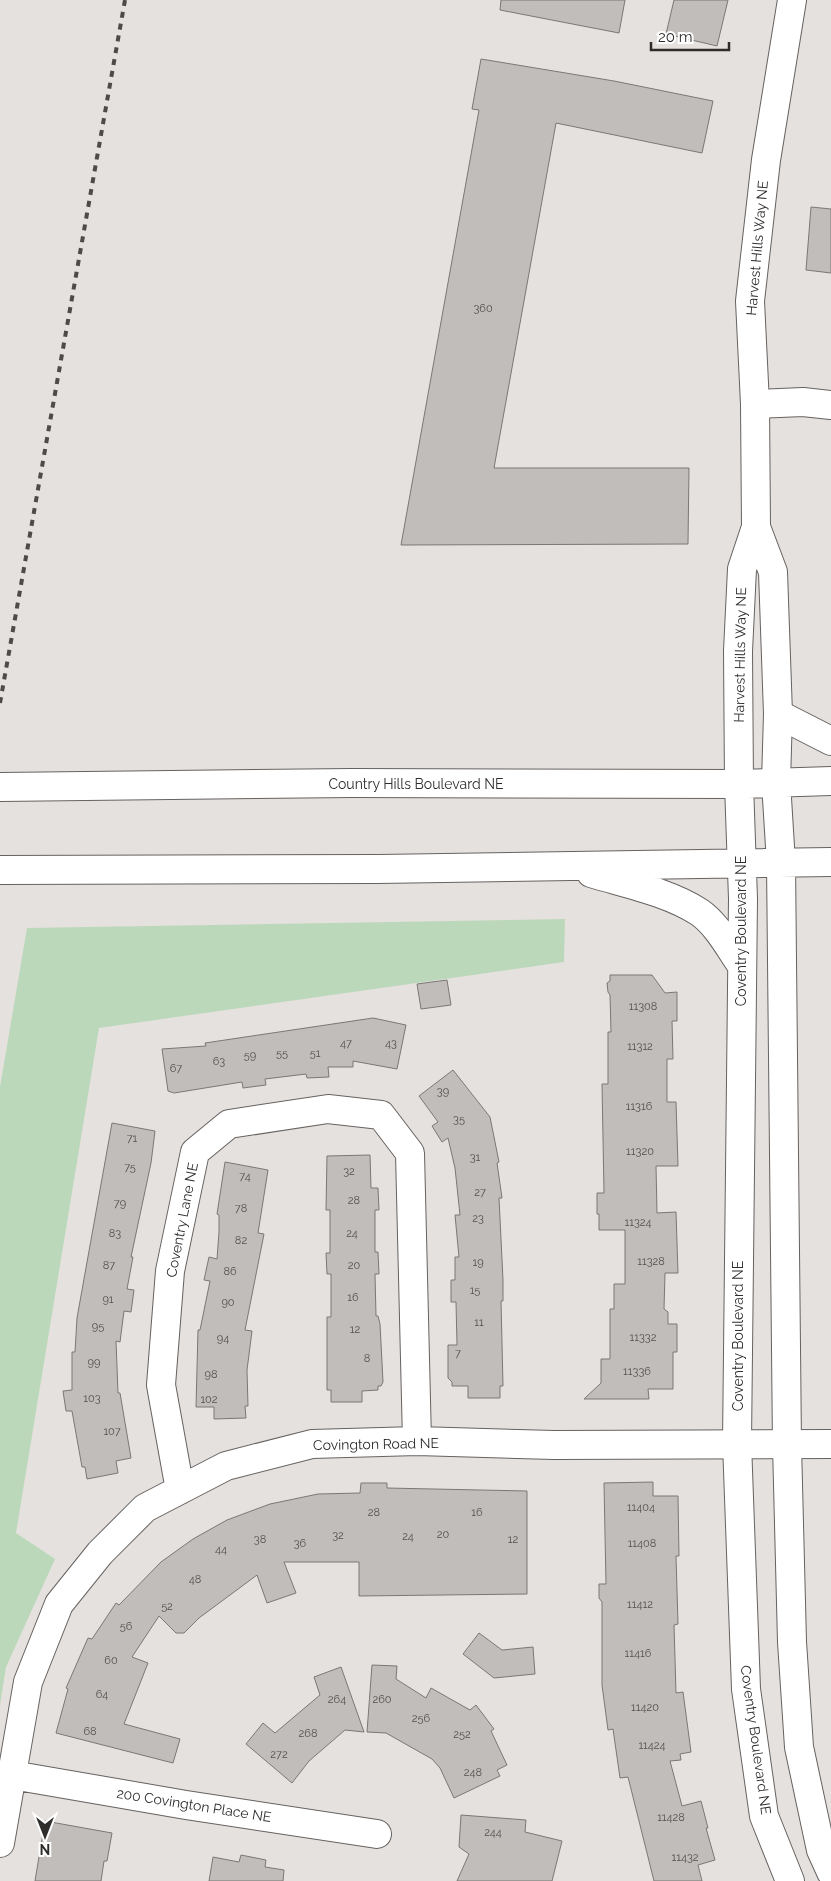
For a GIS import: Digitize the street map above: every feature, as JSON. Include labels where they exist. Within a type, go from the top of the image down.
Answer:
[{"type":"street","name":"Harvest Hills Way NE","points":[[739,784],[738,651],[742,569],[756,527],[755,404],[750,301],[766,160],[792,0]]},
{"type":"street","points":[[755,404],[803,402],[831,405]]},
{"type":"street","name":"Harvest Hills Way NE","points":[[756,527],[774,572],[778,714],[776,782]]},
{"type":"street","points":[[778,714],[831,741]]},
{"type":"street","name":"Country Hills Boulevard NE","points":[[0,787],[352,783],[739,784],[831,781]]},
{"type":"street","points":[[776,782],[781,863],[787,1445],[792,1642],[799,1747],[822,1850],[831,1872]]},
{"type":"street","name":"Coventry Boulevard NE","points":[[739,784],[742,864],[742,966],[737,1443],[746,1690],[764,1816],[790,1881]]},
{"type":"street","points":[[0,870],[378,869],[831,862]]},
{"type":"street","points":[[566,865],[669,897],[700,913],[713,926],[742,966]]},
{"type":"street","name":"Coventry Lane NE","points":[[180,1490],[161,1385],[170,1271],[195,1152],[229,1124],[328,1109],[382,1115],[410,1153],[417,1441]]},
{"type":"street","name":"Covington Road NE","points":[[0,1843],[28,1682],[59,1604],[100,1553],[145,1508],[226,1466],[312,1444],[417,1441],[554,1445],[831,1444]]},
{"type":"street","name":"200 Covington Place NE","points":[[12,1774],[186,1805],[377,1834]]},
{"type":"green space","points":[[565,919],[564,962],[99,1028],[16,1533],[55,1559],[6,1667],[0,1705],[0,1087],[27,928]]},
{"type":"building","points":[[501,0],[625,0],[619,33],[500,10]]},
{"type":"building","points":[[674,0],[728,0],[717,46],[666,34]]},
{"type":"building","points":[[481,59],[614,81],[713,101],[702,153],[556,123],[494,468],[689,468],[688,544],[401,545],[479,110],[472,109]]},
{"type":"building","points":[[811,207],[831,209],[831,273],[806,270]]},
{"type":"building","points":[[610,975],[652,975],[665,993],[677,992],[677,1021],[672,1021],[673,1059],[667,1059],[667,1102],[676,1102],[678,1166],[656,1166],[657,1213],[676,1212],[678,1273],[665,1273],[664,1309],[668,1312],[668,1324],[677,1324],[677,1352],[673,1352],[673,1389],[648,1389],[649,1399],[584,1399],[601,1383],[601,1359],[610,1359],[610,1309],[614,1309],[614,1284],[625,1284],[625,1230],[599,1230],[599,1214],[597,1214],[597,1193],[604,1193],[602,1084],[608,1084],[608,1032],[611,1032],[610,995],[607,983],[610,981]]},
{"type":"building","points":[[447,980],[451,1005],[421,1009],[417,984]]},
{"type":"building","points":[[373,1018],[406,1025],[397,1069],[353,1061],[353,1067],[328,1067],[329,1077],[307,1078],[306,1074],[265,1079],[266,1085],[243,1088],[242,1082],[174,1093],[168,1091],[162,1049],[206,1046],[205,1043]]},
{"type":"building","points":[[453,1070],[490,1117],[499,1162],[497,1163],[502,1198],[499,1198],[503,1280],[503,1301],[501,1301],[503,1386],[500,1386],[500,1398],[468,1398],[468,1386],[452,1386],[452,1382],[448,1378],[448,1345],[457,1345],[456,1302],[451,1302],[451,1280],[455,1280],[455,1257],[459,1257],[455,1215],[460,1215],[455,1168],[448,1138],[442,1142],[432,1126],[438,1122],[419,1096]]},
{"type":"building","points":[[112,1123],[155,1131],[151,1163],[131,1257],[133,1257],[127,1289],[134,1290],[131,1312],[124,1311],[120,1342],[116,1341],[118,1393],[120,1393],[131,1458],[116,1461],[118,1473],[87,1479],[85,1467],[82,1467],[72,1411],[66,1411],[63,1391],[72,1390],[72,1352],[75,1352],[77,1318]]},
{"type":"building","points":[[370,1155],[371,1188],[378,1188],[379,1210],[375,1210],[375,1252],[378,1252],[379,1274],[375,1274],[376,1316],[378,1316],[380,1324],[383,1382],[381,1386],[378,1386],[378,1390],[362,1391],[362,1402],[331,1402],[331,1390],[327,1390],[327,1317],[331,1317],[331,1274],[327,1274],[326,1253],[330,1253],[330,1210],[326,1210],[327,1156]]},
{"type":"building","points":[[225,1162],[268,1170],[258,1233],[264,1234],[245,1330],[252,1331],[247,1370],[248,1406],[245,1406],[246,1418],[214,1419],[214,1407],[196,1407],[198,1330],[200,1330],[210,1281],[204,1280],[209,1257],[217,1259],[219,1215],[217,1214]]},
{"type":"building","points":[[653,1482],[653,1496],[678,1496],[679,1556],[676,1556],[678,1624],[674,1625],[676,1693],[683,1692],[691,1752],[680,1754],[681,1760],[670,1761],[682,1806],[701,1801],[715,1860],[698,1865],[702,1881],[654,1881],[628,1777],[620,1778],[613,1729],[608,1730],[602,1685],[602,1602],[599,1598],[599,1584],[606,1584],[604,1483]]},
{"type":"building","points":[[361,1483],[387,1483],[387,1488],[527,1491],[527,1594],[359,1596],[359,1562],[284,1562],[296,1593],[267,1603],[257,1575],[199,1618],[184,1633],[176,1633],[159,1616],[132,1657],[148,1663],[124,1724],[180,1739],[173,1763],[56,1733],[68,1689],[66,1688],[88,1638],[92,1639],[116,1603],[119,1605],[161,1562],[193,1539],[227,1520],[270,1504],[318,1494],[360,1493]]},
{"type":"building","points":[[479,1633],[502,1650],[533,1647],[535,1674],[494,1678],[463,1654]]},
{"type":"building","points":[[372,1665],[397,1666],[396,1679],[426,1698],[431,1688],[470,1710],[476,1705],[494,1729],[491,1731],[507,1765],[497,1770],[500,1776],[454,1798],[440,1768],[432,1759],[386,1733],[367,1732]]},
{"type":"building","points":[[341,1667],[364,1732],[345,1730],[309,1761],[292,1783],[246,1744],[263,1723],[275,1733],[320,1695],[314,1677]]},
{"type":"building","points":[[461,1815],[526,1820],[525,1832],[562,1841],[552,1881],[457,1881],[469,1854],[459,1847]]},
{"type":"building","points":[[45,1821],[112,1833],[107,1861],[104,1861],[101,1881],[35,1881]]},
{"type":"building","points":[[241,1855],[266,1860],[265,1867],[284,1870],[283,1881],[209,1881],[213,1857],[239,1862]]},
{"type":"railway","points":[[0,703],[125,0]]}]
